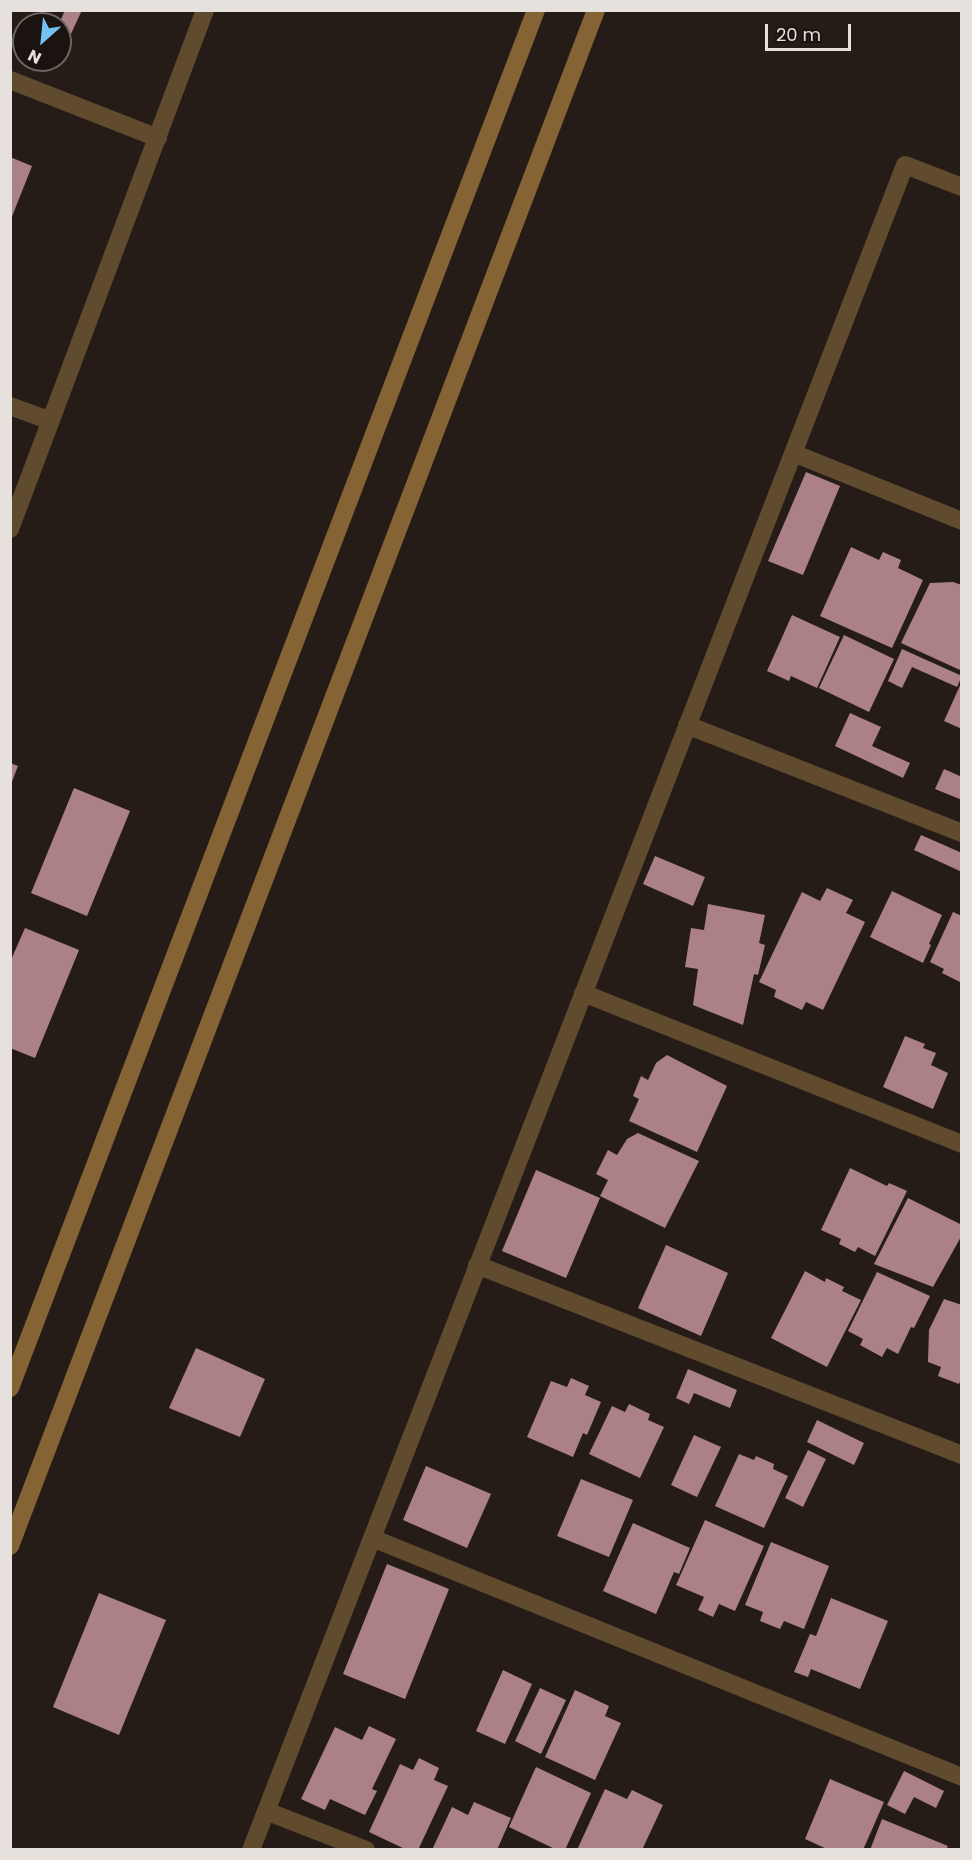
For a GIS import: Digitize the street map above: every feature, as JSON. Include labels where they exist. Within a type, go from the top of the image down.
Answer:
[{"type":"main road","points":[[10,1388],[536,10]]},
{"type":"main road","points":[[10,1546],[596,10]]},
{"type":"street","points":[[10,529],[205,10]]},
{"type":"street","points":[[10,80],[158,138]]},
{"type":"street","points":[[250,1850],[905,165],[962,187]]},
{"type":"street","points":[[10,406],[51,421]]},
{"type":"street","points":[[793,453],[962,521]]},
{"type":"street","points":[[687,725],[962,833]]},
{"type":"street","points":[[583,993],[962,1144]]},
{"type":"street","points":[[477,1265],[962,1455]]},
{"type":"street","points":[[372,1538],[962,1777]]},
{"type":"street","points":[[266,1810],[366,1850]]},
{"type":"building","points":[[65,10],[82,10],[72,32],[72,12],[64,12]]},
{"type":"building","points":[[10,157],[32,166],[11,219],[10,219]]},
{"type":"building","points":[[806,472],[840,486],[803,575],[768,561]]},
{"type":"building","points":[[851,547],[879,560],[883,552],[901,560],[898,568],[923,580],[892,648],[820,616]]},
{"type":"building","points":[[953,582],[962,585],[962,665],[960,670],[901,643],[930,583]]},
{"type":"building","points":[[792,615],[840,637],[817,688],[791,676],[789,681],[767,671]]},
{"type":"building","points":[[844,635],[894,659],[869,712],[819,688]]},
{"type":"building","points":[[902,649],[962,676],[957,687],[912,667],[902,688],[888,681]]},
{"type":"building","points":[[962,681],[962,729],[944,721]]},
{"type":"building","points":[[850,713],[881,727],[872,746],[910,763],[903,778],[835,746]]},
{"type":"building","points":[[10,763],[18,766],[11,784],[10,784]]},
{"type":"building","points":[[944,769],[962,777],[962,800],[935,789]]},
{"type":"building","points":[[74,788],[130,811],[87,916],[31,893]]},
{"type":"building","points":[[921,835],[962,853],[962,872],[914,850]]},
{"type":"building","points":[[655,856],[705,877],[693,906],[643,884]]},
{"type":"building","points":[[827,888],[853,900],[846,913],[865,922],[823,1010],[806,1002],[802,1010],[774,997],[776,990],[759,982],[802,892],[820,901]]},
{"type":"building","points":[[892,891],[942,915],[923,963],[870,937]]},
{"type":"building","points":[[708,904],[765,915],[759,943],[765,945],[758,975],[754,974],[743,1025],[693,1005],[698,969],[685,967],[691,928],[704,930]]},
{"type":"building","points":[[953,912],[962,916],[962,983],[942,973],[944,969],[930,962]]},
{"type":"building","points":[[25,928],[79,950],[35,1058],[10,1048],[10,962]]},
{"type":"building","points":[[905,1036],[925,1044],[923,1048],[936,1053],[931,1065],[948,1073],[933,1109],[883,1087]]},
{"type":"building","points":[[667,1055],[727,1086],[697,1152],[629,1121],[639,1099],[633,1096],[641,1076],[648,1080],[656,1063]]},
{"type":"building","points":[[638,1133],[699,1161],[665,1228],[600,1196],[608,1180],[596,1174],[608,1150],[617,1155],[627,1139]]},
{"type":"building","points":[[850,1168],[887,1186],[889,1183],[907,1191],[875,1256],[858,1247],[855,1252],[839,1244],[841,1239],[821,1230]]},
{"type":"building","points":[[536,1170],[600,1198],[566,1278],[502,1251]]},
{"type":"building","points":[[908,1198],[962,1225],[962,1235],[933,1287],[874,1264]]},
{"type":"building","points":[[666,1245],[728,1273],[701,1336],[638,1308]]},
{"type":"building","points":[[805,1271],[825,1282],[826,1278],[844,1287],[842,1291],[861,1300],[827,1367],[771,1338]]},
{"type":"building","points":[[877,1272],[930,1296],[898,1354],[887,1348],[882,1357],[860,1345],[863,1339],[848,1331]]},
{"type":"building","points":[[944,1299],[962,1305],[962,1377],[959,1384],[938,1376],[941,1367],[928,1362],[929,1330]]},
{"type":"building","points":[[196,1348],[265,1379],[240,1437],[169,1408]]},
{"type":"building","points":[[688,1369],[737,1390],[730,1408],[694,1393],[689,1404],[676,1398]]},
{"type":"building","points":[[571,1378],[589,1386],[585,1395],[601,1402],[587,1435],[583,1433],[573,1457],[527,1437],[551,1381],[567,1387]]},
{"type":"building","points":[[629,1404],[650,1414],[648,1420],[664,1427],[640,1478],[589,1454],[612,1406],[625,1412]]},
{"type":"building","points":[[817,1420],[864,1443],[854,1465],[807,1442]]},
{"type":"building","points":[[694,1435],[721,1447],[697,1497],[671,1485]]},
{"type":"building","points":[[808,1450],[826,1459],[803,1507],[785,1498]]},
{"type":"building","points":[[739,1454],[754,1460],[756,1456],[774,1464],[773,1469],[788,1476],[764,1528],[715,1506]]},
{"type":"building","points":[[426,1466],[491,1494],[467,1548],[403,1520]]},
{"type":"building","points":[[581,1479],[633,1500],[609,1557],[557,1536]]},
{"type":"building","points":[[705,1520],[764,1546],[735,1611],[719,1604],[713,1617],[698,1610],[704,1597],[676,1585]]},
{"type":"building","points":[[633,1523],[690,1548],[679,1574],[674,1572],[656,1614],[603,1591]]},
{"type":"building","points":[[771,1542],[829,1566],[804,1629],[784,1621],[780,1629],[760,1621],[763,1612],[745,1605]]},
{"type":"building","points":[[387,1564],[449,1589],[405,1699],[343,1674]]},
{"type":"building","points":[[99,1593],[166,1620],[119,1735],[53,1707]]},
{"type":"building","points":[[831,1598],[888,1621],[860,1689],[811,1669],[808,1677],[794,1672],[810,1634],[816,1636]]},
{"type":"building","points":[[503,1670],[532,1684],[505,1744],[476,1731]]},
{"type":"building","points":[[540,1688],[566,1700],[541,1754],[515,1741]]},
{"type":"building","points":[[575,1690],[609,1706],[605,1716],[621,1723],[595,1780],[545,1757]]},
{"type":"building","points":[[369,1726],[396,1739],[372,1789],[377,1791],[365,1815],[330,1799],[325,1810],[301,1799],[335,1727],[362,1740]]},
{"type":"building","points":[[419,1758],[439,1768],[434,1780],[448,1786],[418,1850],[407,1850],[369,1832],[400,1764],[413,1770]]},
{"type":"building","points":[[536,1767],[591,1793],[565,1850],[557,1850],[509,1827]]},
{"type":"building","points":[[904,1771],[944,1791],[936,1808],[914,1797],[905,1814],[887,1805]]},
{"type":"building","points":[[830,1779],[884,1802],[863,1850],[829,1850],[805,1839]]},
{"type":"building","points":[[605,1789],[627,1799],[632,1790],[663,1805],[642,1850],[577,1850]]},
{"type":"building","points":[[474,1802],[511,1818],[497,1850],[432,1850],[452,1807],[468,1815]]},
{"type":"building","points":[[882,1819],[948,1846],[946,1850],[870,1850]]}]
